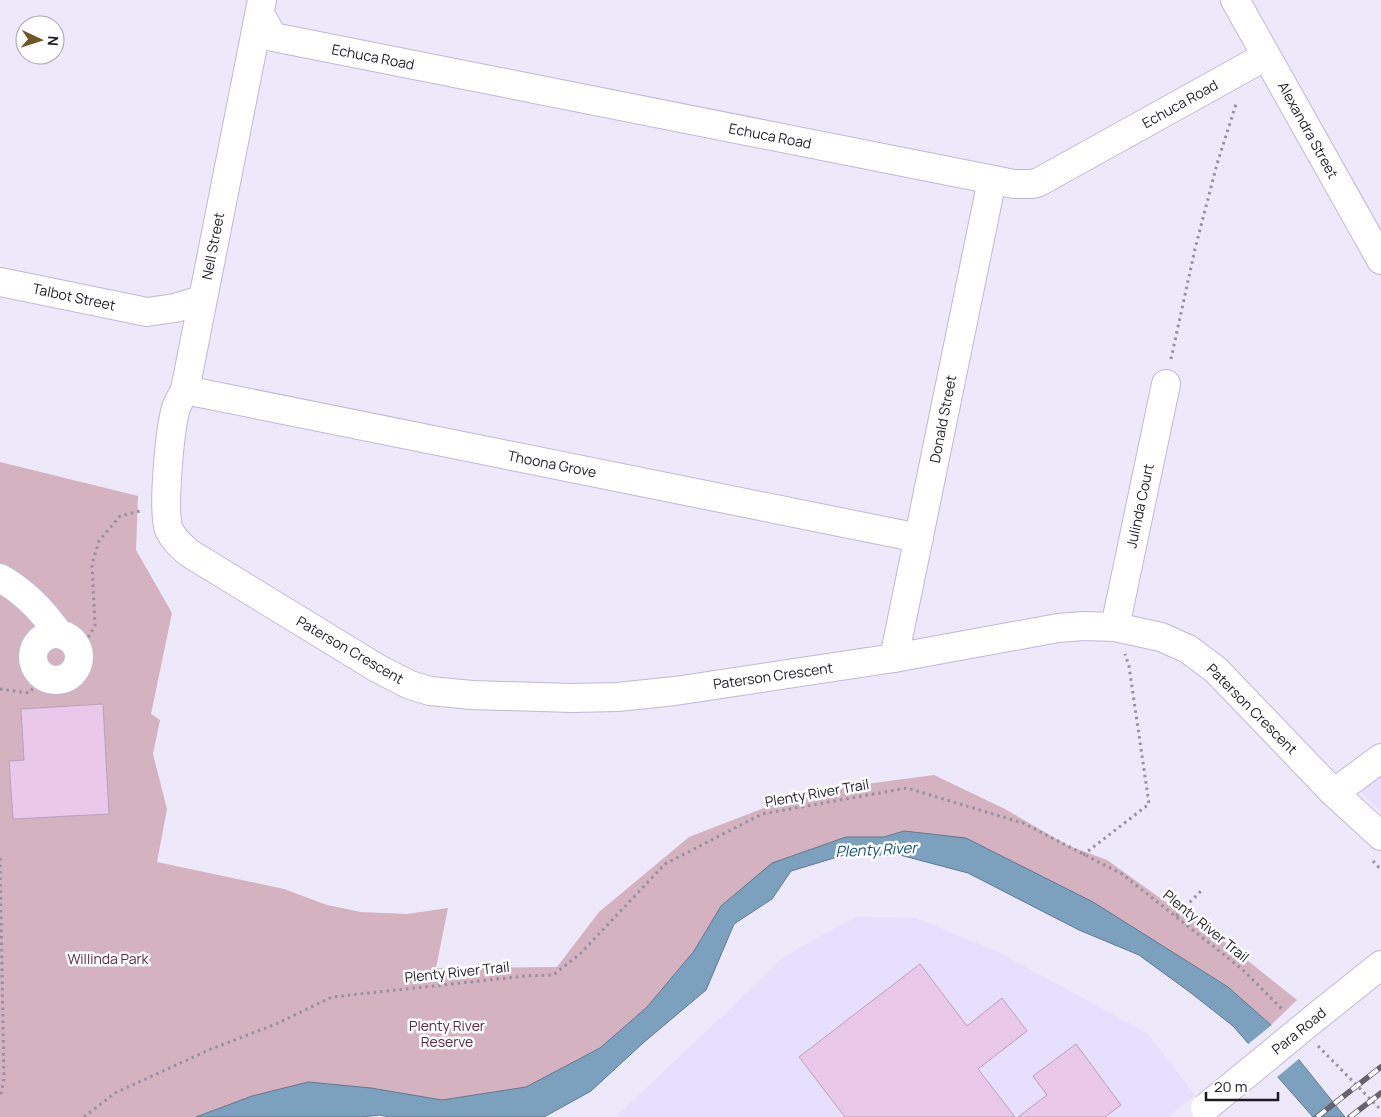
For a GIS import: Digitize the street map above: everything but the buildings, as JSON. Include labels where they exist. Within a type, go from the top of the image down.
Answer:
[{"type":"street","name":"Alexandra Street","points":[[1235,0],[1381,260]]},
{"type":"street","name":"Echuca Road","points":[[261,7],[273,37],[992,180],[1032,184],[1039,182],[1266,56]]},
{"type":"street","name":"Nell Street","points":[[166,492],[176,407],[185,390],[261,7]]},
{"type":"street","name":"Donald Street","points":[[894,658],[992,180]]},
{"type":"street","name":"Talbot Street","points":[[0,282],[147,312],[175,308],[202,300]]},
{"type":"street","name":"Talbot Street","points":[[147,312],[193,344]]},
{"type":"street","name":"Julinda Court","points":[[1115,628],[1166,384]]},
{"type":"street","name":"Thoona Grove","points":[[185,390],[919,538]]},
{"type":"street","name":"Paterson Crescent","points":[[166,492],[166,514],[169,529],[177,543],[189,553],[377,668],[410,685],[430,691],[472,695],[572,698],[618,697],[674,691],[894,658],[1058,628],[1084,626],[1115,628],[1162,636],[1188,649],[1216,670],[1334,793],[1381,836]]},
{"type":"street","points":[[0,578],[30,599],[47,616],[68,640],[79,660],[73,673],[66,678],[50,680],[43,677],[33,664],[34,648],[38,641],[44,636],[52,634],[68,640]]},
{"type":"street","points":[[1334,793],[1381,758]]},
{"type":"street","name":"Para Road","points":[[1200,1113],[1381,965]]},
{"type":"path","points":[[1166,384],[1205,211],[1217,164],[1238,98]]},
{"type":"path","points":[[68,640],[88,638],[95,625],[92,564],[99,541],[120,516],[140,511]]},
{"type":"path","points":[[1083,855],[1149,804],[1129,666],[1115,628]]},
{"type":"path","points":[[0,689],[29,692],[43,677]]},
{"type":"path","name":"Plenty River Trail","points":[[84,1117],[115,1093],[212,1049],[276,1024],[332,997],[525,976],[554,975],[580,954],[665,864],[762,814],[907,788],[1023,823],[1122,874],[1242,969],[1306,1025],[1381,1110]]},
{"type":"path","points":[[0,858],[4,1080],[0,1098]]},
{"type":"path","points":[[1176,916],[1201,891]]},
{"type":"shaded area","points":[[1381,747],[1381,812],[1345,775]]},
{"type":"shaded area","points":[[856,917],[916,918],[996,951],[1147,1033],[1195,1095],[1168,1117],[616,1117],[785,956]]},
{"type":"green space","points":[[0,462],[138,496],[136,550],[172,613],[151,714],[160,720],[153,754],[167,809],[157,862],[284,889],[327,905],[361,912],[407,914],[448,908],[436,968],[557,967],[599,912],[689,837],[769,806],[851,786],[934,775],[1005,809],[1067,845],[1107,860],[1174,908],[1192,916],[1297,1000],[1271,1025],[1228,987],[1162,946],[904,831],[884,837],[846,837],[721,906],[694,951],[647,1007],[600,1048],[526,1087],[442,1100],[371,1088],[338,1117],[0,1117]]},
{"type":"water","name":"Plenty River","points":[[904,831],[966,838],[1093,902],[1228,987],[1271,1025],[1345,1117],[1313,1117],[1233,1026],[1139,955],[1079,930],[968,873],[900,855],[844,855],[791,871],[772,899],[734,924],[706,990],[643,1043],[591,1091],[544,1117],[389,1117],[380,1115],[361,1117],[196,1117],[252,1096],[308,1082],[371,1088],[442,1100],[526,1087],[600,1048],[647,1007],[694,951],[721,906],[772,863],[846,837],[884,837]]},
{"type":"pier","points":[[1273,1024],[1300,1058],[1276,1078],[1247,1045]]},
{"type":"railway","points":[[1317,1117],[1381,1067]]},
{"type":"railway","points":[[1350,1117],[1381,1093]]},
{"type":"park label","name":"Willinda Park","points":[[108,959]]},
{"type":"park label","name":"Plenty River Reserve","points":[[447,1034]]}]
